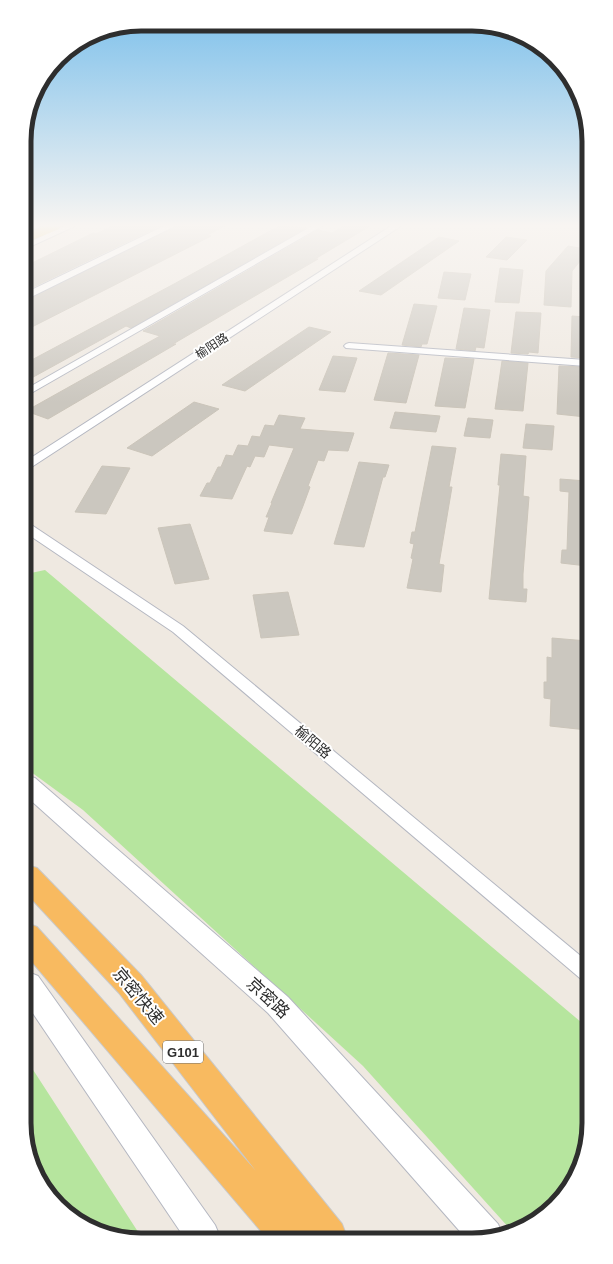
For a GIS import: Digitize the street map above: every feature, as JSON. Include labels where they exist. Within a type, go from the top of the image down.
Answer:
[{"type":"highway","name":"京密快速","points":[[31,880],[130,984],[326,1233]]},
{"type":"highway","name":"G101","points":[[31,940],[287,1233]]},
{"type":"main road","name":"京密路","points":[[31,788],[278,1006],[483,1232]]},
{"type":"main road","points":[[31,988],[201,1233]]},
{"type":"street","points":[[31,295],[51,285]]},
{"type":"street","points":[[31,390],[215,285]]},
{"type":"street","name":"榆阳路","points":[[31,463],[306,285]]},
{"type":"street","points":[[349,346],[582,363]]},
{"type":"street","name":"榆阳路","points":[[31,530],[178,629],[582,968]]},
{"type":"green space","points":[[45,570],[582,1023],[581,1137],[571,1172],[555,1195],[544,1206],[527,1218],[508,1227],[363,1066],[83,810],[31,772],[31,573]]},
{"type":"green space","points":[[31,1067],[139,1233],[120,1231],[92,1222],[69,1206],[58,1195],[42,1172],[32,1137]]},
{"type":"building","points":[[31,285],[37,285],[31,288]]},
{"type":"building","points":[[58,285],[115,285],[31,327],[31,298]]},
{"type":"building","points":[[172,285],[206,285],[131,328],[126,326],[31,378],[31,360]]},
{"type":"building","points":[[223,285],[274,285],[48,419],[31,413],[31,408],[160,336],[143,331]]},
{"type":"building","points":[[368,285],[395,285],[381,295],[359,291]]},
{"type":"building","points":[[441,285],[468,285],[465,300],[438,298]]},
{"type":"building","points":[[498,285],[521,285],[519,303],[495,302]]},
{"type":"building","points":[[545,285],[572,285],[571,307],[544,305]]},
{"type":"building","points":[[414,304],[437,306],[427,344],[422,344],[421,347],[402,345]]},
{"type":"building","points":[[464,308],[490,310],[484,348],[476,347],[475,351],[456,349]]},
{"type":"building","points":[[516,312],[541,313],[538,353],[511,353]]},
{"type":"building","points":[[572,316],[582,317],[582,358],[571,357]]},
{"type":"building","points":[[309,327],[331,332],[245,391],[222,385]]},
{"type":"building","points":[[388,353],[419,355],[406,403],[374,400]]},
{"type":"building","points":[[333,356],[357,358],[345,392],[319,390]]},
{"type":"building","points":[[445,358],[474,359],[465,408],[435,406]]},
{"type":"building","points":[[502,361],[528,363],[523,411],[495,409]]},
{"type":"building","points":[[559,366],[582,367],[582,417],[557,414]]},
{"type":"building","points":[[194,402],[219,409],[152,456],[127,448]]},
{"type":"building","points":[[395,412],[440,416],[436,432],[390,428]]},
{"type":"building","points":[[279,415],[305,418],[300,429],[354,433],[348,451],[328,450],[324,461],[318,460],[308,486],[310,487],[292,534],[264,531],[269,517],[266,517],[271,503],[294,448],[269,445],[264,457],[255,456],[250,467],[247,466],[232,499],[200,496],[207,483],[210,483],[218,467],[221,467],[226,455],[233,456],[238,445],[248,446],[252,436],[260,437],[265,425],[274,426]]},
{"type":"building","points":[[468,418],[493,420],[490,438],[464,436]]},
{"type":"building","points":[[526,424],[554,426],[552,450],[523,448]]},
{"type":"building","points":[[432,446],[456,448],[449,487],[452,487],[439,564],[444,565],[441,592],[407,588],[413,559],[411,558],[414,544],[410,543],[412,532],[415,532]]},
{"type":"building","points":[[501,454],[526,456],[523,496],[529,497],[523,589],[527,589],[526,602],[489,599],[500,485],[498,485]]},
{"type":"building","points":[[359,462],[389,465],[385,477],[383,477],[364,547],[334,544]]},
{"type":"building","points":[[102,466],[130,468],[106,514],[75,512]]},
{"type":"building","points":[[560,479],[582,481],[582,565],[561,563],[562,550],[567,550],[569,492],[560,491]]},
{"type":"building","points":[[190,524],[209,579],[175,584],[158,528]]},
{"type":"building","points":[[288,592],[299,635],[261,638],[253,595]]},
{"type":"building","points":[[552,638],[582,641],[582,729],[550,726],[551,699],[544,698],[544,682],[547,682],[547,657],[552,658]]}]
